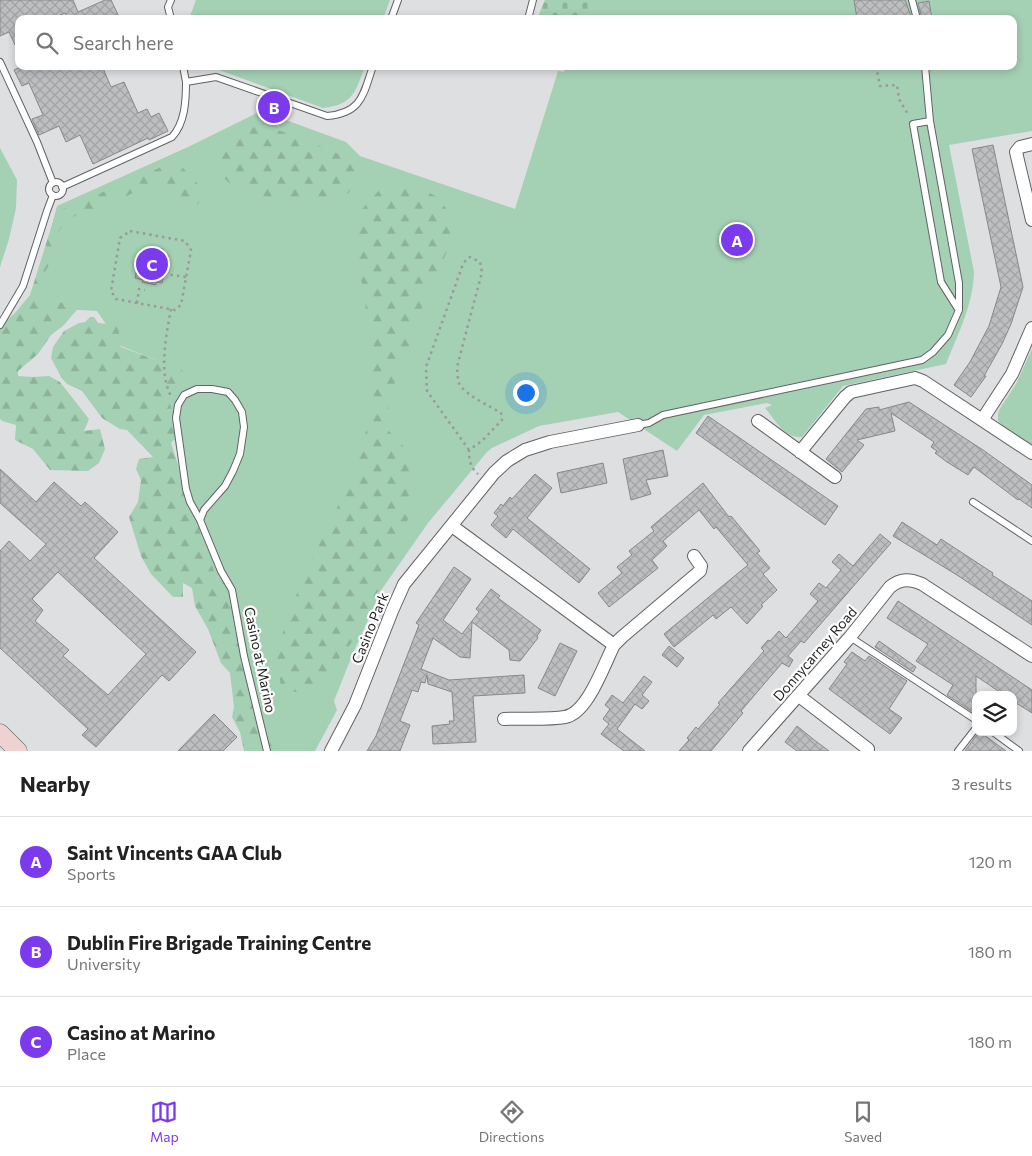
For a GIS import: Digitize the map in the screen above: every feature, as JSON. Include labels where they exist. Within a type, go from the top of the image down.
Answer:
[{"type":"main road","points":[[0,733],[18,751]]},
{"type":"street","points":[[1032,144],[1020,147],[1016,152],[1032,220]]},
{"type":"street","points":[[982,420],[1012,374],[1032,328]]},
{"type":"street","points":[[800,452],[851,392],[915,378],[923,381],[1032,453]]},
{"type":"street","points":[[758,421],[835,478]]},
{"type":"street","name":"Casino Park","points":[[331,751],[355,704],[404,584],[487,481],[507,461],[525,450],[550,442],[638,425]]},
{"type":"street","points":[[452,526],[614,646]]},
{"type":"street","points":[[504,718],[567,717],[577,711],[585,703],[614,646],[622,637],[700,571],[702,566],[694,556]]},
{"type":"street","name":"Donnycarney Road","points":[[749,751],[799,696],[897,581],[913,580],[922,584],[1032,656]]},
{"type":"street","points":[[799,696],[868,749]]},
{"type":"lane","points":[[170,0],[168,7],[170,15]]},
{"type":"lane","points":[[392,15],[398,0]]},
{"type":"lane","points":[[529,15],[533,0]]},
{"type":"lane","points":[[912,0],[916,15]]},
{"type":"lane","points":[[0,62],[37,142],[53,183]]},
{"type":"lane","points":[[53,195],[60,194],[62,187],[172,137],[178,131],[181,123],[186,98],[184,70]]},
{"type":"lane","points":[[186,82],[216,76],[326,116],[341,115],[353,109],[362,98],[372,70]]},
{"type":"lane","points":[[638,425],[649,423],[663,415],[922,360],[933,352],[948,335],[959,310],[960,283],[930,121],[925,70]]},
{"type":"lane","points":[[930,121],[913,124],[941,282],[959,310]]},
{"type":"lane","points":[[53,183],[58,183],[62,187]]},
{"type":"lane","points":[[53,183],[49,189],[53,195]]},
{"type":"lane","points":[[0,325],[23,286],[48,205],[53,195]]},
{"type":"lane","points":[[178,405],[184,395],[197,389],[212,389],[228,392],[236,400],[242,412],[244,427],[240,454],[225,486],[204,510],[200,520]]},
{"type":"lane","name":"Casino at Marino","points":[[178,405],[176,418],[186,490],[221,571],[232,590],[244,656],[268,751]]},
{"type":"lane","points":[[973,502],[1032,542]]},
{"type":"lane","points":[[850,637],[972,717]]},
{"type":"lane","points":[[958,751],[972,733]]},
{"type":"lane","points":[[998,736],[1019,751]]},
{"type":"path","points":[[877,70],[880,86],[897,85],[899,99],[913,124]]},
{"type":"path","points":[[130,231],[184,241],[191,250],[186,277],[181,305],[175,310],[116,299],[111,291],[120,238],[130,231]]},
{"type":"path","points":[[469,450],[482,442],[502,420],[501,413],[459,385],[458,363],[482,272],[480,262],[470,257],[463,264],[426,367],[427,391],[469,450],[469,460],[472,469],[487,481]]},
{"type":"path","points":[[164,274],[186,277]]},
{"type":"path","points":[[137,303],[139,289],[145,290]]},
{"type":"path","points":[[171,309],[164,350],[167,387],[171,397],[178,405]]},
{"type":"green space","points":[[196,0],[390,0],[384,15],[190,15]]},
{"type":"green space","points":[[545,0],[591,0],[585,15],[539,15]]},
{"type":"green space","points":[[581,0],[1032,0],[1032,131],[949,145],[974,272],[968,308],[946,364],[843,386],[802,437],[796,437],[785,432],[765,408],[772,405],[767,403],[704,415],[677,451],[618,412],[539,426],[492,448],[428,523],[382,589],[334,701],[337,710],[315,751],[255,751],[211,600],[156,360],[121,346],[97,311],[26,307],[44,256],[57,206],[188,147],[261,111],[346,142],[360,156],[515,209],[558,71],[1017,70],[1017,15],[575,15]]},
{"type":"green space","points":[[219,70],[364,70],[356,89],[347,100],[341,104],[323,108]]},
{"type":"green space","points":[[254,127],[277,130],[298,136],[341,155],[353,166],[356,174],[349,193],[320,198],[284,199],[250,193],[236,187],[220,174],[211,155],[236,136]]},
{"type":"green space","points":[[0,148],[17,180],[16,208],[0,267]]},
{"type":"green space","points":[[171,163],[183,168],[207,194],[197,205],[181,200],[167,189],[154,184],[140,189],[101,210],[87,210],[67,220],[55,236],[52,259],[44,274],[38,300],[81,305],[64,325],[51,335],[38,354],[18,371],[18,376],[49,376],[60,382],[89,419],[84,431],[100,429],[105,449],[99,463],[88,471],[50,470],[33,449],[15,440],[16,425],[0,419],[0,326],[15,313],[30,295],[56,212]]},
{"type":"green space","points":[[385,184],[415,185],[437,197],[453,217],[448,249],[424,302],[396,379],[388,408],[387,429],[404,447],[419,498],[404,527],[392,566],[353,641],[318,691],[294,692],[281,687],[277,661],[283,632],[301,582],[353,475],[368,424],[374,388],[365,302],[355,245],[363,208]]},
{"type":"green space","points":[[90,317],[94,317],[98,323],[118,325],[121,347],[156,360],[175,362],[187,376],[184,385],[171,391],[169,401],[178,435],[171,443],[215,574],[234,585],[240,608],[247,656],[267,733],[288,751],[244,751],[240,732],[232,717],[234,707],[230,673],[221,663],[208,629],[195,606],[192,588],[183,583],[183,597],[173,597],[151,574],[141,556],[129,517],[138,502],[141,480],[136,469],[139,459],[153,457],[127,430],[120,429],[102,418],[82,391],[67,384],[61,377],[51,358],[53,347],[64,331],[85,322]]},
{"type":"green space","points":[[1032,349],[1032,446],[1003,426],[998,421],[998,415],[999,410],[1016,384]]},
{"type":"building","points":[[0,0],[73,0],[78,12],[105,0],[111,0],[118,15],[66,15],[65,13],[60,15],[15,15],[15,45],[9,32],[0,36]]},
{"type":"building","points":[[854,0],[905,0],[911,15],[856,15]]},
{"type":"building","points":[[929,1],[931,15],[921,15],[918,3]]},
{"type":"building","points":[[14,70],[104,70],[111,87],[124,82],[138,113],[147,109],[151,117],[159,113],[168,131],[149,140],[148,138],[93,164],[80,135],[66,142],[59,126],[39,135],[32,119],[43,115],[29,83],[22,86]]},
{"type":"building","points":[[993,145],[1023,287],[1011,324],[1002,344],[984,376],[986,376],[971,397],[954,385],[970,362],[989,326],[1001,287],[972,149]]},
{"type":"building","points":[[148,247],[163,249],[162,254],[168,255],[162,283],[156,282],[156,285],[142,282],[143,280],[135,278],[141,250],[147,251]]},
{"type":"building","points":[[909,402],[983,450],[1032,485],[1032,508],[1018,500],[974,467],[968,475],[947,462],[935,453],[937,451],[931,447],[934,442],[891,413],[895,431],[857,440],[864,445],[842,472],[826,459],[866,409],[879,407],[879,410]]},
{"type":"building","points":[[708,416],[838,506],[825,525],[696,433]]},
{"type":"building","points":[[663,450],[668,476],[646,480],[651,494],[631,500],[623,459]]},
{"type":"building","points":[[603,463],[607,483],[561,493],[557,473]]},
{"type":"building","points":[[0,469],[36,502],[54,482],[81,506],[85,502],[118,532],[94,558],[196,652],[169,681],[162,675],[96,747],[82,735],[88,729],[0,648],[0,551],[9,541],[30,561],[46,544],[0,503]],"holes":[[[58,572],[146,654],[108,695],[63,656],[69,650],[35,621],[43,610],[32,599]]]},
{"type":"building","points":[[535,474],[552,488],[527,518],[590,569],[579,583],[513,529],[506,538],[491,525],[498,516],[494,513],[501,504],[503,506],[510,497],[512,499]]},
{"type":"building","points":[[703,483],[729,517],[731,516],[760,551],[757,553],[770,568],[763,574],[777,590],[761,605],[763,606],[747,624],[731,607],[716,619],[713,615],[674,647],[664,634],[748,565],[699,510],[663,541],[667,546],[652,560],[658,568],[609,607],[598,593],[622,573],[617,567],[632,555],[629,551],[654,531],[651,527]]},
{"type":"building","points":[[902,522],[937,545],[941,539],[1032,601],[1032,625],[957,575],[893,536]]},
{"type":"building","points":[[880,534],[891,543],[804,643],[801,641],[788,656],[793,660],[789,667],[782,663],[741,711],[743,713],[711,751],[679,751],[689,740],[687,738],[696,727],[698,729],[720,704],[718,703],[764,651],[761,648],[768,640],[770,641],[779,631],[786,638],[818,601],[810,594],[819,583],[826,588],[841,570],[832,562],[839,554],[853,566]]},
{"type":"building","points":[[454,567],[471,579],[443,620],[462,634],[479,612],[476,609],[491,589],[500,596],[498,598],[541,630],[537,636],[538,638],[520,661],[510,660],[509,650],[472,622],[470,658],[460,657],[433,638],[421,669],[449,680],[524,675],[525,693],[473,696],[476,742],[433,744],[432,726],[450,724],[449,721],[454,721],[452,692],[428,684],[427,675],[425,683],[421,682],[418,692],[412,690],[400,721],[410,725],[400,751],[367,751],[376,736],[419,625],[416,623]]},
{"type":"building","points":[[898,601],[1032,690],[1032,713],[1017,704],[1017,691],[998,691],[976,676],[976,691],[972,691],[972,711],[947,695],[953,685],[916,661],[928,644],[887,618]]},
{"type":"building","points":[[879,641],[916,667],[913,672],[875,647]]},
{"type":"building","points":[[560,643],[577,651],[555,696],[538,688]]},
{"type":"building","points":[[669,646],[684,658],[677,667],[662,655]]},
{"type":"building","points":[[852,652],[865,661],[869,656],[907,681],[889,709],[902,718],[890,734],[829,689],[847,664],[844,662]]},
{"type":"building","points":[[644,676],[652,682],[642,695],[649,701],[642,709],[635,704],[617,729],[645,751],[624,751],[601,734],[609,724],[603,719],[610,709],[605,705],[612,695],[623,703]]},
{"type":"building","points":[[214,714],[237,737],[223,751],[178,751]]},
{"type":"building","points":[[797,726],[829,751],[797,751],[785,742]]},
{"type":"building","points":[[976,736],[985,736],[1006,751],[965,751]]},
{"type":"place","name":"Dublin Fire Brigade Training Centre","points":[[274,107]]},
{"type":"place","name":"Saint Vincents GAA Club","points":[[737,240]]},
{"type":"place","name":"Casino at Marino","points":[[152,264]]}]
